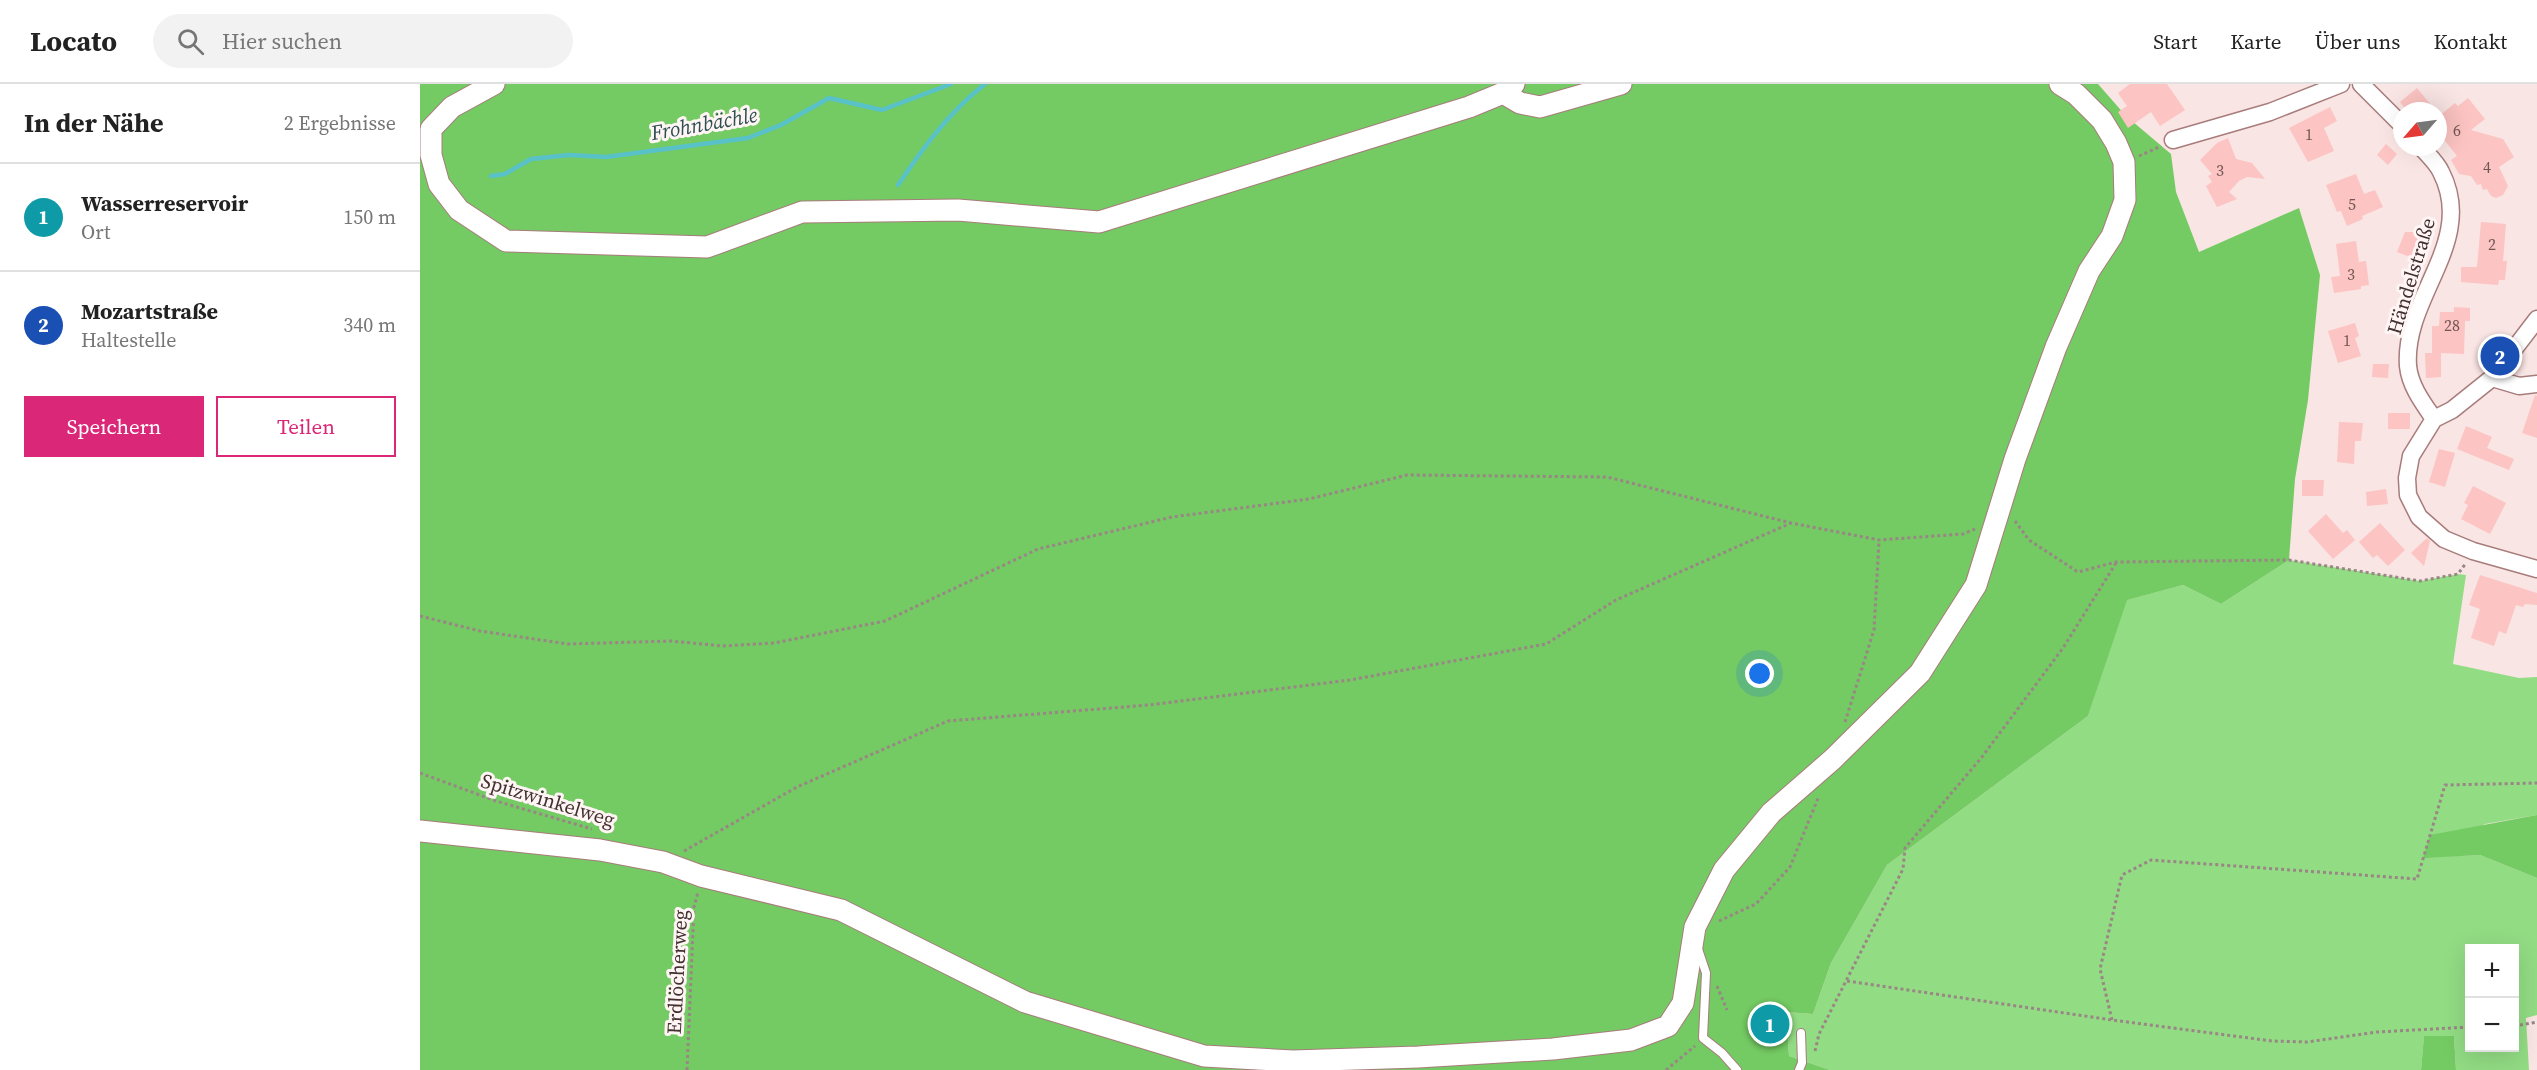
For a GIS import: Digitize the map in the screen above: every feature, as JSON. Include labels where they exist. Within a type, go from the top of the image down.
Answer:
[{"type":"street","points":[[494,84],[452,107],[431,129],[431,155],[439,184],[459,210],[506,241],[706,247],[802,212],[958,210],[1099,222],[1469,107],[1508,88],[1520,103],[1540,107],[1621,84]]},
{"type":"street","points":[[420,831],[600,850],[663,862],[701,876],[841,910],[1025,1002],[1204,1056],[1293,1061],[1429,1057],[1631,1040],[1668,1026],[1683,1003],[1695,927],[1724,870],[1771,813],[1833,759],[1920,673],[1976,585],[2002,502],[2056,347],[2085,280],[2112,236],[2125,200],[2124,162],[2102,120],[2076,94],[2060,84]]},
{"type":"street","points":[[2173,140],[2270,112],[2341,84]]},
{"type":"street","points":[[2361,84],[2393,116]]},
{"type":"street","name":"Händelstraße","points":[[2428,156],[2441,171],[2451,200],[2452,225],[2412,328],[2408,366],[2414,388],[2434,419]]},
{"type":"street","points":[[2537,318],[2492,378],[2452,410],[2434,419],[2411,456],[2408,495],[2419,517],[2444,539],[2473,551],[2537,569]]},
{"type":"street","points":[[2492,378],[2518,386],[2537,384]]},
{"type":"lane","points":[[1694,934],[1706,973],[1703,1038],[1722,1053],[1737,1070]]},
{"type":"lane","points":[[1799,1070],[1802,1063],[1801,1033]]},
{"type":"path","points":[[2124,162],[2173,140]]},
{"type":"path","points":[[420,616],[480,630],[568,644],[671,641],[723,646],[774,643],[885,621],[1038,549],[1172,517],[1309,499],[1407,475],[1608,477],[1791,523],[1879,540],[1963,534],[1983,525]]},
{"type":"path","points":[[2002,502],[2029,540],[2078,572],[2116,562],[2289,560],[2420,581],[2458,574],[2473,551]]},
{"type":"path","points":[[663,862],[797,787],[948,721],[1185,701],[1350,680],[1546,644],[1616,600],[1791,523]]},
{"type":"path","points":[[1843,726],[1874,630],[1879,540]]},
{"type":"path","points":[[1814,1052],[1819,1034],[1903,869],[1905,848],[1982,757],[2063,648],[2116,562]]},
{"type":"path","name":"Spitzwinkelweg","points":[[420,773],[496,801],[598,831]]},
{"type":"path","points":[[2112,1020],[2100,969],[2122,875],[2151,860],[2417,879],[2445,785],[2537,783]]},
{"type":"path","points":[[1694,934],[1756,904],[1790,867],[1821,792]]},
{"type":"path","name":"Erdlöcherweg","points":[[687,1070],[694,907],[701,876]]},
{"type":"path","points":[[1847,981],[2272,1041],[2307,1042],[2378,1032],[2465,1027]]},
{"type":"path","points":[[2519,1025],[2537,1022]]},
{"type":"path","points":[[1666,1070],[1703,1038]]},
{"type":"green space","points":[[420,84],[2098,84],[2126,116],[2171,154],[2176,192],[2199,252],[2299,208],[2320,275],[2308,400],[2295,479],[2289,560],[2221,604],[2183,585],[2127,600],[2088,716],[1887,865],[1831,963],[1813,1014],[1786,1012],[1789,1056],[1830,1070],[420,1070]]},
{"type":"green space","points":[[2289,560],[2420,581],[2458,574],[2466,575],[2453,664],[2519,678],[2537,677],[2537,815],[2485,824],[2424,857],[2480,855],[2537,878],[2537,1015],[2526,1018],[2529,1070],[2456,1070],[2454,1036],[2424,1037],[2421,1070],[1830,1070],[1789,1056],[1786,1012],[1813,1014],[1831,963],[1887,865],[2088,716],[2126,600],[2183,585],[2221,604]]},
{"type":"green space","points":[[2537,815],[2537,878],[2480,855],[2423,858],[2430,835]]},
{"type":"green space","points":[[2424,1036],[2454,1036],[2456,1070],[2421,1070]]},
{"type":"building","points":[[2130,84],[2167,84],[2185,110],[2160,126],[2151,112],[2128,128],[2118,112],[2127,106],[2118,93]]},
{"type":"building","points":[[2417,88],[2429,102],[2400,102]]},
{"type":"building","points":[[2468,98],[2485,119],[2471,130],[2503,139],[2514,157],[2499,167],[2508,186],[2503,195],[2496,198],[2491,196],[2487,189],[2483,190],[2481,184],[2477,185],[2471,176],[2459,174],[2451,160],[2457,156],[2447,143],[2447,110],[2455,103],[2458,106]]},
{"type":"building","points":[[2330,107],[2337,121],[2324,128],[2334,151],[2308,162],[2289,128]]},
{"type":"building","points":[[2228,138],[2236,159],[2252,163],[2265,179],[2247,177],[2239,181],[2229,192],[2237,199],[2217,207],[2206,186],[2212,182],[2208,176],[2212,174],[2200,160],[2217,143]]},
{"type":"building","points":[[2386,144],[2393,150],[2393,156],[2395,156],[2388,165],[2377,155]]},
{"type":"building","points":[[2356,174],[2364,194],[2375,190],[2383,207],[2362,216],[2363,219],[2347,226],[2341,211],[2337,212],[2326,185]]},
{"type":"building","points":[[2481,222],[2506,224],[2503,261],[2507,261],[2505,280],[2499,280],[2498,285],[2461,282],[2461,267],[2477,267]]},
{"type":"building","points":[[2405,232],[2423,232],[2413,258],[2397,252]]},
{"type":"building","points":[[2356,241],[2359,262],[2366,261],[2369,285],[2361,286],[2361,289],[2334,293],[2331,277],[2340,276],[2336,244]]},
{"type":"building","points":[[2454,307],[2470,308],[2470,321],[2465,321],[2464,354],[2441,353],[2441,377],[2426,378],[2425,353],[2432,353],[2432,326],[2439,326],[2440,312],[2454,312]]},
{"type":"building","points":[[2355,323],[2359,336],[2355,338],[2361,356],[2338,363],[2328,331]]},
{"type":"building","points":[[2373,364],[2389,364],[2388,378],[2372,377]]},
{"type":"building","points":[[2535,395],[2537,396],[2537,438],[2522,433]]},
{"type":"building","points":[[2388,413],[2410,413],[2410,429],[2388,429]]},
{"type":"building","points":[[2339,422],[2363,423],[2361,441],[2355,441],[2354,464],[2337,462]]},
{"type":"building","points":[[2466,426],[2492,437],[2487,448],[2514,459],[2509,470],[2457,449]]},
{"type":"building","points":[[2439,449],[2455,453],[2445,487],[2429,482]]},
{"type":"building","points":[[2302,480],[2324,480],[2323,496],[2302,496]]},
{"type":"building","points":[[2473,486],[2506,503],[2490,534],[2461,519],[2468,505],[2464,503]]},
{"type":"building","points":[[2386,489],[2388,504],[2367,506],[2366,492]]},
{"type":"building","points":[[2326,514],[2343,533],[2347,530],[2355,540],[2333,559],[2308,531]]},
{"type":"building","points":[[2380,523],[2405,550],[2388,566],[2377,555],[2373,558],[2359,542]]},
{"type":"building","points":[[2427,538],[2430,541],[2424,566],[2411,553]]},
{"type":"building","points":[[2480,575],[2537,593],[2537,605],[2525,604],[2523,607],[2516,605],[2506,634],[2499,631],[2494,646],[2471,638],[2480,609],[2469,605]]},
{"type":"building","points":[[1765,1013],[1780,1017],[1775,1035],[1761,1032]]},
{"type":"waterway","name":"Frohnbächle","points":[[491,176],[505,174],[531,159],[569,155],[606,157],[748,138],[781,125],[829,98],[882,110],[951,84]]},
{"type":"waterway","points":[[898,185],[948,119],[985,84]]},
{"type":"place","name":"Mozartstraße","points":[[2500,356]]},
{"type":"place","name":"Wasserreservoir","points":[[1770,1024]]}]
